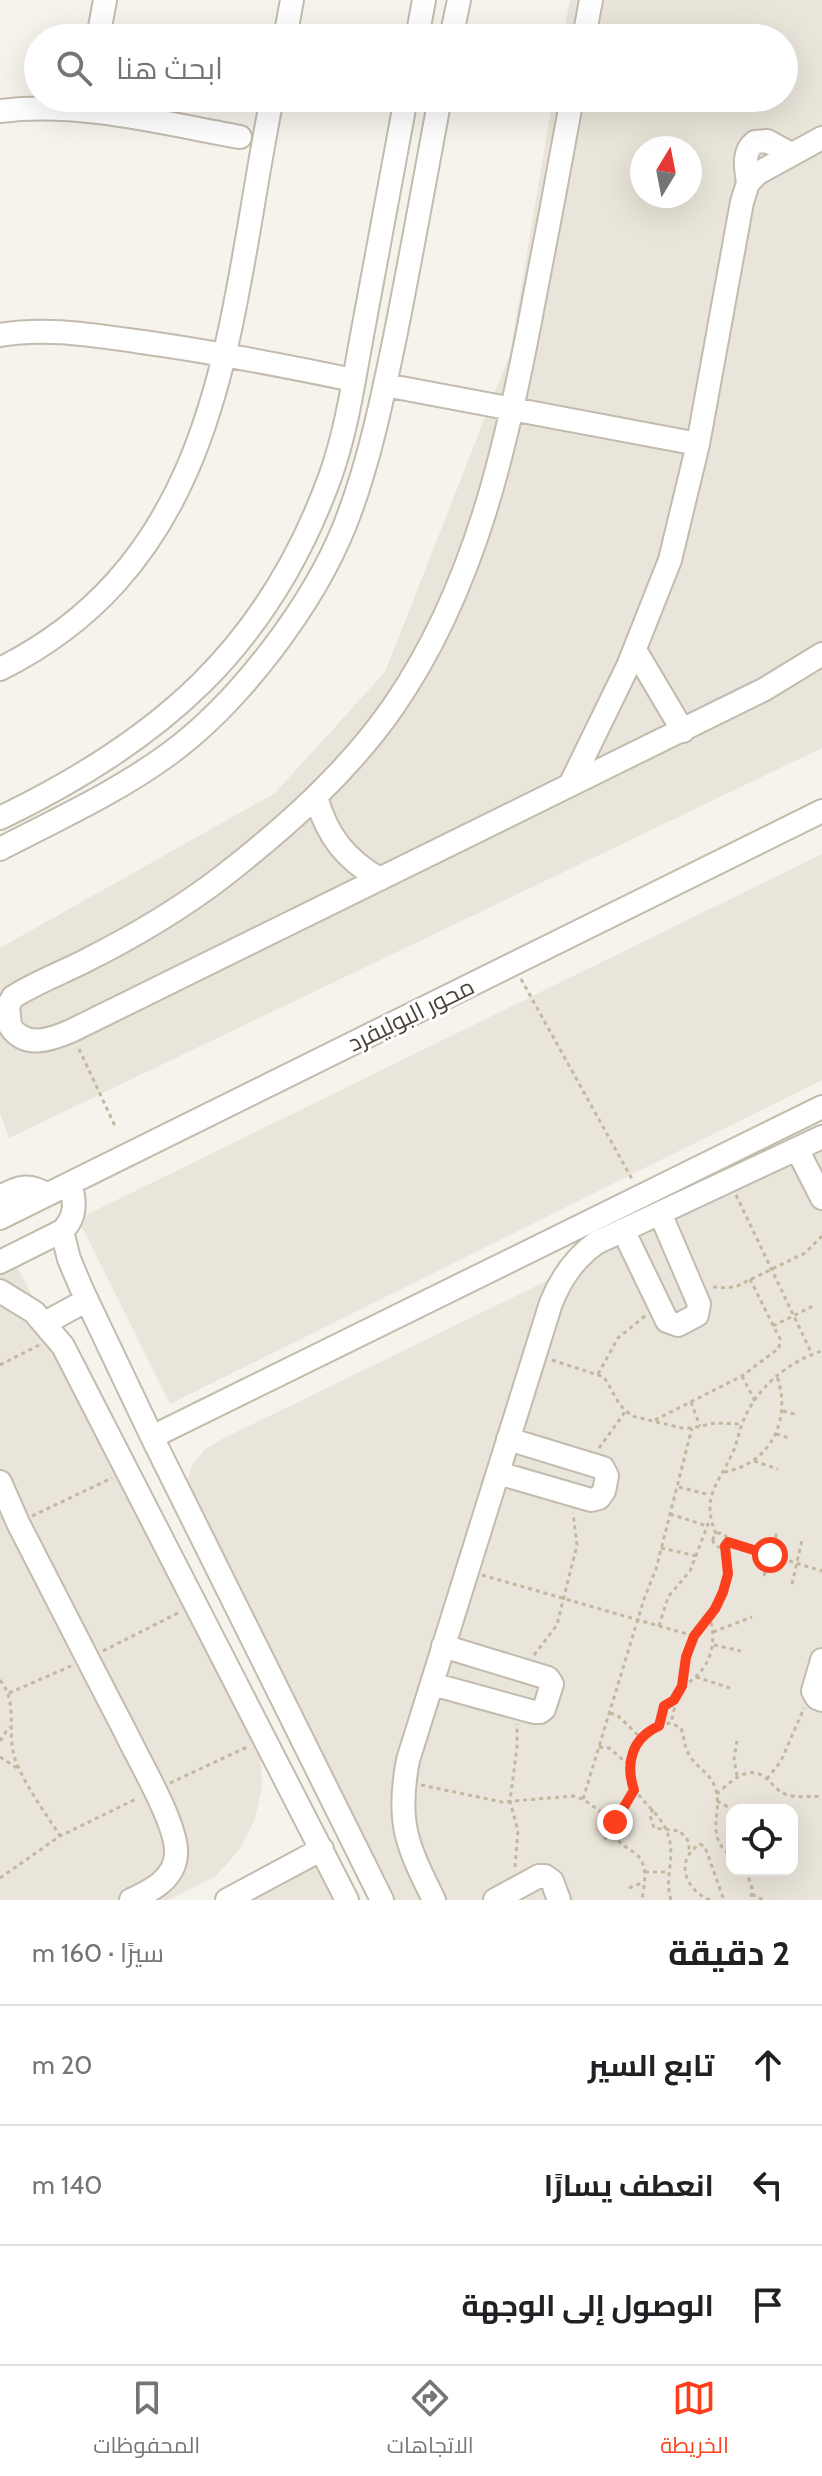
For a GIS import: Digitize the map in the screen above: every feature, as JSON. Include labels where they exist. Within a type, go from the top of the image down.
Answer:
[{"type":"street","points":[[101,24],[105,0]]},
{"type":"street","points":[[288,24],[292,0]]},
{"type":"street","points":[[420,24],[424,0]]},
{"type":"street","points":[[454,24],[459,0]]},
{"type":"street","points":[[587,24],[591,0]]},
{"type":"street","points":[[0,111],[24,109]]},
{"type":"street","points":[[96,112],[240,137]]},
{"type":"street","points":[[0,669],[55,635],[98,602],[137,557],[171,506],[196,452],[226,354],[269,112]]},
{"type":"street","points":[[0,818],[95,767],[169,714],[233,650],[275,593],[315,516],[337,454],[403,112]]},
{"type":"street","points":[[0,849],[117,789],[172,752],[246,680],[300,609],[323,571],[359,486],[385,385],[437,112]]},
{"type":"street","points":[[569,112],[514,408],[479,531],[433,641],[384,719],[316,797],[222,877],[187,902],[137,933],[13,997],[8,1006],[10,1026],[23,1039],[40,1041],[71,1031],[683,731],[765,689],[822,654]]},
{"type":"street","points":[[570,785],[635,650],[670,560],[698,444],[748,183],[764,168],[822,138]]},
{"type":"street","points":[[374,269],[407,275]]},
{"type":"street","points":[[0,335],[44,331],[71,333],[226,354],[353,380]]},
{"type":"street","points":[[385,385],[698,444]]},
{"type":"street","points":[[635,650],[683,731]]},
{"type":"street","points":[[316,797],[326,828],[345,855],[361,869],[380,879]]},
{"type":"street","name":"محور البوليفرد","points":[[0,1218],[822,811]]},
{"type":"street","points":[[152,1437],[822,1107]]},
{"type":"street","points":[[434,1900],[408,1847],[402,1808],[408,1760],[551,1303],[569,1268],[596,1243],[822,1137]]},
{"type":"street","points":[[797,1149],[822,1198]]},
{"type":"street","points":[[0,1262],[62,1231],[71,1223],[74,1200],[70,1184]]},
{"type":"street","points":[[0,1197],[25,1186],[47,1195]]},
{"type":"street","points":[[623,1230],[667,1321],[674,1325],[697,1315],[699,1304],[660,1213]]},
{"type":"street","points":[[62,1231],[69,1259],[152,1437],[382,1900]]},
{"type":"street","points":[[0,1291],[22,1303],[50,1329],[196,1604],[347,1900]]},
{"type":"street","points":[[50,1329],[87,1300]]},
{"type":"street","points":[[498,1473],[595,1500],[604,1491],[607,1480],[605,1471],[508,1439]]},
{"type":"street","points":[[0,1482],[154,1790],[174,1837],[176,1858],[162,1882],[131,1900]]},
{"type":"street","points":[[432,1684],[540,1712],[544,1709],[552,1684],[548,1678],[443,1646]]},
{"type":"street","points":[[818,1697],[814,1685],[822,1660]]},
{"type":"street","points":[[227,1900],[322,1849]]},
{"type":"street","points":[[504,1895],[539,1876],[545,1876],[552,1881],[559,1900]]},
{"type":"path","points":[[512,965],[642,1196]]},
{"type":"path","points":[[71,1031],[115,1126]]},
{"type":"path","points":[[729,1181],[812,1354]]},
{"type":"path","points":[[691,1284],[727,1288],[810,1250],[822,1236]]},
{"type":"path","points":[[652,1421],[742,1376],[779,1348],[780,1339],[750,1279]]},
{"type":"path","points":[[598,1374],[618,1338],[660,1305]]},
{"type":"path","points":[[773,1326],[815,1305]]},
{"type":"path","points":[[0,1365],[50,1329]]},
{"type":"path","points":[[822,1351],[777,1376],[755,1401],[710,1495],[715,1546],[726,1544],[822,1571]]},
{"type":"path","points":[[534,1355],[598,1374],[609,1381],[626,1412],[652,1421],[692,1428],[715,1423],[742,1424]]},
{"type":"path","points":[[742,1376],[755,1401]]},
{"type":"path","points":[[721,1473],[754,1461],[771,1444],[783,1411],[777,1376]]},
{"type":"path","points":[[691,1402],[700,1426]]},
{"type":"path","points":[[783,1411],[798,1415]]},
{"type":"path","points":[[586,1463],[626,1412]]},
{"type":"path","points":[[583,1799],[661,1548],[692,1428]]},
{"type":"path","points":[[776,1434],[789,1438]]},
{"type":"path","points":[[754,1461],[778,1469]]},
{"type":"path","points":[[18,1523],[126,1471]]},
{"type":"path","points":[[677,1487],[710,1495]]},
{"type":"path","points":[[521,1669],[553,1633],[564,1599],[577,1545],[570,1494]]},
{"type":"path","points":[[670,1514],[707,1526]]},
{"type":"path","points":[[659,1626],[668,1597],[690,1571],[710,1519]]},
{"type":"path","points":[[764,1576],[777,1532]]},
{"type":"path","points":[[682,1686],[686,1657],[694,1636],[719,1601],[726,1583],[728,1564],[724,1534],[716,1534]]},
{"type":"path","points":[[792,1584],[802,1540]]},
{"type":"path","points":[[661,1548],[697,1556]]},
{"type":"path","points":[[467,1571],[694,1636]]},
{"type":"path","points":[[9,1693],[88,1659],[196,1604]]},
{"type":"path","points":[[659,1726],[664,1706],[670,1703],[682,1686],[696,1677],[709,1660],[713,1632],[709,1616]]},
{"type":"path","points":[[713,1632],[752,1617]]},
{"type":"path","points":[[713,1645],[741,1651]]},
{"type":"path","points":[[696,1677],[730,1688]]},
{"type":"path","points":[[0,1680],[9,1693],[11,1740],[20,1771]]},
{"type":"path","points":[[767,1779],[781,1761],[800,1716],[818,1697]]},
{"type":"path","points":[[670,1703],[675,1706],[671,1723]]},
{"type":"path","points":[[504,1895],[518,1831],[510,1801],[517,1747],[516,1707]]},
{"type":"path","points":[[609,1713],[618,1716],[641,1738]]},
{"type":"path","points":[[671,1900],[667,1878],[671,1849],[667,1830],[653,1809],[634,1790],[629,1765],[641,1738],[659,1726],[671,1723],[681,1728],[689,1755],[709,1775],[717,1794],[717,1839],[726,1852]]},
{"type":"path","points":[[0,1741],[11,1724]]},
{"type":"path","points":[[0,1878],[60,1836],[265,1738]]},
{"type":"path","points":[[737,1741],[734,1759],[737,1776]]},
{"type":"path","points":[[599,1747],[609,1748],[629,1765]]},
{"type":"path","points":[[0,1757],[20,1771],[60,1836]]},
{"type":"path","points":[[717,1794],[737,1776],[757,1773],[789,1796],[822,1797]]},
{"type":"path","points":[[404,1781],[485,1800],[559,1796],[583,1799],[615,1822]]},
{"type":"path","points":[[634,1790],[615,1822],[614,1832],[621,1846],[640,1858],[644,1872],[642,1900]]},
{"type":"path","points":[[717,1801],[726,1806]]},
{"type":"path","points":[[653,1809],[650,1815],[654,1828],[674,1829],[686,1836],[690,1848],[684,1872],[686,1880],[699,1894],[710,1900]]},
{"type":"path","points":[[604,1839],[614,1832]]},
{"type":"path","points":[[688,1855],[699,1845],[704,1846],[724,1900]]},
{"type":"path","points":[[644,1872],[669,1872]]},
{"type":"path","points":[[748,1876],[751,1900]]},
{"type":"path","points":[[629,1888],[644,1882]]},
{"type":"path","points":[[752,1894],[763,1900]]},
{"type":"shaded area","points":[[570,0],[822,0],[822,748],[9,1138],[0,1113],[0,948],[275,793],[385,672],[510,354],[551,112],[798,112],[798,24],[566,24]]},
{"type":"shaded area","points":[[822,854],[822,1080],[170,1404],[78,1219]]},
{"type":"shaded area","points":[[822,1147],[822,1900],[390,1900],[185,1486],[192,1466],[204,1450]]},
{"type":"shaded area","points":[[16,1264],[260,1751],[262,1786],[255,1819],[239,1850],[216,1876],[168,1900],[0,1900],[0,1272]]},
{"type":"shaded area","points":[[318,1864],[336,1900],[246,1900]]},
{"type":"route","points":[[615,1822],[634,1790],[629,1765],[634,1748],[649,1730],[659,1726],[664,1706],[679,1694],[689,1646],[723,1592],[728,1574],[725,1546],[728,1542],[770,1555]]}]
